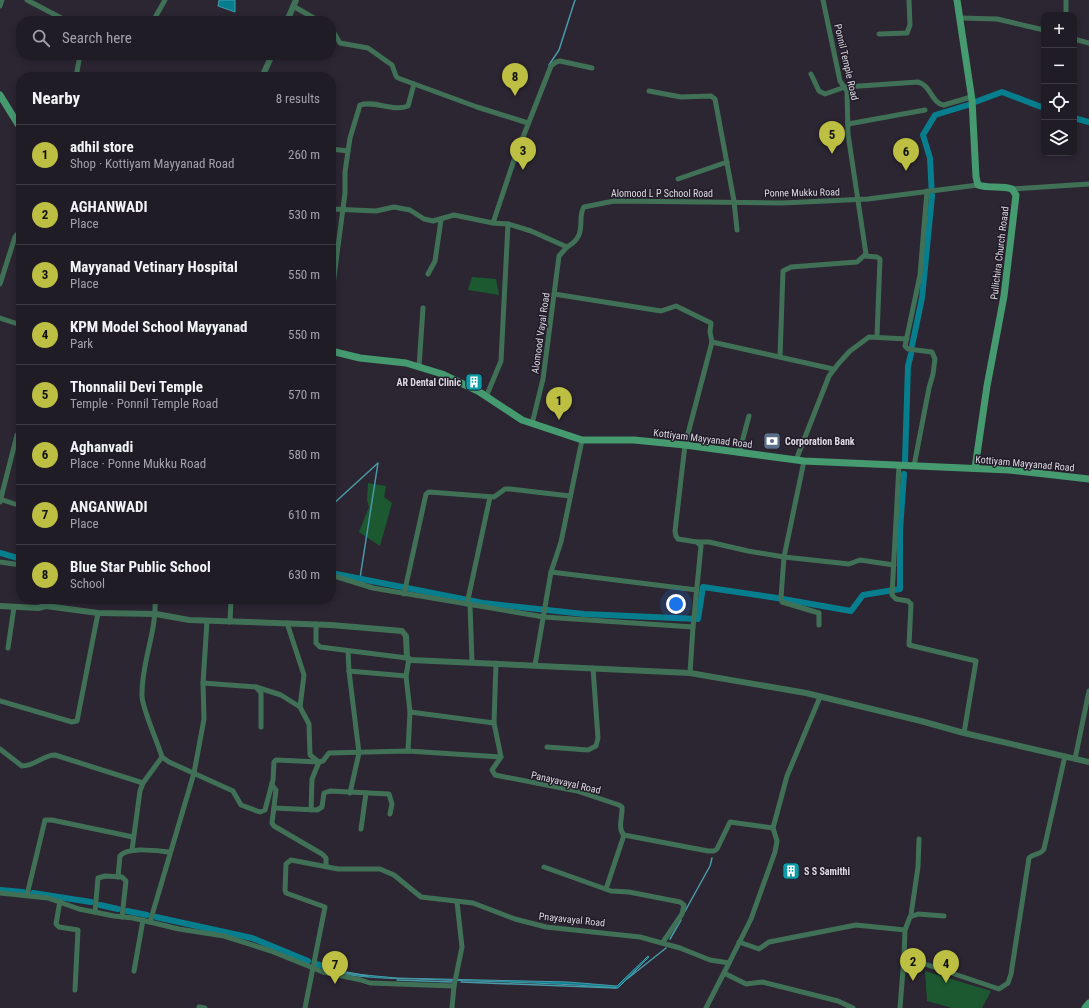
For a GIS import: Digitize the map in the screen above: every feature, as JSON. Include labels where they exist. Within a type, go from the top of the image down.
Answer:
[{"type":"main road","points":[[957,0],[961,18],[971,97],[976,177],[978,185],[985,187],[1006,186],[1012,189]]},
{"type":"main road","points":[[0,95],[16,121]]},
{"type":"main road","name":"Pullichira Church Roaad","points":[[975,468],[987,386],[1004,296],[1016,195],[1012,189]]},
{"type":"main road","name":"Kottiyam Mayyanad Road","points":[[336,352],[360,358],[406,363],[457,380],[522,420],[582,440],[634,440],[685,445],[804,461],[975,468],[1089,479]]},
{"type":"main road","points":[[1085,1008],[1089,1003]]},
{"type":"street","points":[[0,6],[2,0]]},
{"type":"street","points":[[27,0],[57,16]]},
{"type":"street","points":[[156,16],[165,0]]},
{"type":"street","name":"Ponnil Temple Road","points":[[823,0],[840,81],[845,87],[857,200],[863,227],[866,255]]},
{"type":"street","points":[[879,34],[907,33],[910,25],[909,0]]},
{"type":"street","points":[[1066,0],[1066,12]]},
{"type":"street","points":[[289,16],[295,3],[312,16]]},
{"type":"street","points":[[961,18],[997,18],[1041,29]]},
{"type":"street","points":[[336,36],[340,43],[368,48],[392,65],[396,76],[477,107],[528,123]]},
{"type":"street","points":[[1077,40],[1089,43]]},
{"type":"street","points":[[77,72],[79,60]]},
{"type":"street","points":[[264,72],[270,60]]},
{"type":"street","points":[[494,223],[528,123],[553,64],[563,61],[592,68]]},
{"type":"street","points":[[811,74],[819,91],[825,94],[845,87],[918,82],[925,86],[930,96],[940,104],[944,105],[971,97]]},
{"type":"street","points":[[336,262],[350,138],[360,106],[366,103],[398,108],[408,106],[414,84]]},
{"type":"street","points":[[649,92],[681,96],[711,96],[715,99],[734,201],[736,230]]},
{"type":"street","points":[[848,124],[925,110]]},
{"type":"street","points":[[336,150],[348,151]]},
{"type":"street","points":[[678,179],[727,162]]},
{"type":"street","points":[[1012,189],[1089,184]]},
{"type":"street","name":"Ponne Mukku Road","points":[[734,201],[782,203],[857,200],[978,185]]},
{"type":"street","points":[[914,466],[935,359],[932,352],[906,348],[920,275],[926,191]]},
{"type":"street","name":"Alomood L P School Road","points":[[567,247],[579,234],[581,229],[581,210],[588,205],[614,201],[734,201]]},
{"type":"street","points":[[336,209],[376,211],[394,207],[410,210],[424,219],[433,221],[442,220],[454,215],[494,223],[508,224],[531,231],[567,247]]},
{"type":"street","points":[[428,274],[435,261],[442,220]]},
{"type":"street","points":[[486,397],[501,361],[508,224]]},
{"type":"street","points":[[0,284],[16,236]]},
{"type":"street","name":"Alomood Vayal Road","points":[[532,424],[543,379],[559,256],[567,247]]},
{"type":"street","points":[[780,357],[783,271],[791,267],[857,262],[866,255],[880,259],[877,336]]},
{"type":"street","points":[[554,294],[660,311],[676,306],[711,323],[710,332],[712,342],[685,445],[675,534],[678,539],[709,542],[784,557],[849,564],[860,560],[894,565]]},
{"type":"street","points":[[419,367],[423,308]]},
{"type":"street","points":[[0,318],[16,323]]},
{"type":"street","points":[[796,460],[833,369],[850,351],[864,340],[873,336],[907,339]]},
{"type":"street","points":[[712,342],[833,369]]},
{"type":"street","points":[[739,453],[749,416]]},
{"type":"street","points":[[16,439],[0,500],[16,505]]},
{"type":"street","points":[[535,665],[551,572],[561,542],[582,440]]},
{"type":"street","points":[[804,461],[784,557],[782,602],[819,613],[819,625]]},
{"type":"street","points":[[899,465],[894,565],[894,597],[908,601],[911,604],[909,645],[976,661],[964,733]]},
{"type":"street","points":[[404,594],[426,494],[433,491],[490,497],[498,495],[505,489],[570,496]]},
{"type":"street","points":[[472,662],[468,605],[490,497]]},
{"type":"street","points":[[690,673],[700,546],[697,542]]},
{"type":"street","points":[[0,562],[16,564]]},
{"type":"street","points":[[551,572],[697,590]]},
{"type":"street","points":[[336,577],[373,588],[544,617],[693,627]]},
{"type":"street","points":[[155,604],[156,614],[150,637],[142,696],[162,757],[169,762],[233,791],[241,805],[260,812],[265,810],[273,780]]},
{"type":"street","points":[[230,622],[231,604]]},
{"type":"street","points":[[0,606],[38,608],[46,606],[98,612],[156,614],[188,620],[316,624],[402,631],[406,636],[408,659],[406,676],[410,712],[408,751]]},
{"type":"street","points":[[8,648],[14,607]]},
{"type":"street","points":[[0,701],[72,722],[77,720],[98,612]]},
{"type":"street","points":[[150,922],[194,773],[204,719],[203,683],[207,621]]},
{"type":"street","points":[[287,623],[304,675],[300,707]]},
{"type":"street","points":[[316,624],[316,639],[318,646],[408,659],[690,673],[806,692],[921,720],[964,733],[1089,762]]},
{"type":"street","points":[[348,651],[359,753],[350,793]]},
{"type":"street","points":[[326,866],[326,858],[322,854],[274,826],[272,823],[276,790],[272,785],[274,762],[276,760],[319,762],[323,761],[329,753],[408,751],[501,757],[494,723],[496,663]]},
{"type":"street","points":[[547,747],[588,750],[596,746],[598,738],[593,668]]},
{"type":"street","points":[[349,671],[406,676]]},
{"type":"street","points":[[203,683],[256,687],[281,695],[300,707],[309,724],[310,755],[319,762]]},
{"type":"street","points":[[256,687],[261,693],[261,727]]},
{"type":"street","points":[[1075,759],[1089,691]]},
{"type":"street","points":[[706,1008],[751,919],[775,852],[777,841],[773,828],[790,768],[820,696]]},
{"type":"street","points":[[410,712],[494,723]]},
{"type":"street","points":[[0,749],[22,766],[30,765],[48,756],[55,755],[143,783]]},
{"type":"street","points":[[904,957],[999,989],[1008,983],[1011,974],[1029,858],[1032,855],[1042,852],[1044,849],[1065,756]]},
{"type":"street","points":[[132,850],[138,797],[143,783],[162,757]]},
{"type":"street","name":"Panayavayal Road","points":[[501,757],[492,770],[492,773],[498,777],[583,793],[619,805],[622,807],[621,829],[624,835]]},
{"type":"street","points":[[311,810],[312,778],[319,762]]},
{"type":"street","points":[[274,808],[311,810],[321,809],[323,796],[326,791],[389,794],[392,804],[390,814]]},
{"type":"street","points":[[361,829],[366,793]]},
{"type":"street","points":[[27,895],[45,820],[52,820],[133,837]]},
{"type":"street","points":[[606,889],[624,835],[711,852],[717,849],[730,822],[773,828]]},
{"type":"street","points":[[900,1008],[905,930],[906,922],[911,915],[918,867],[919,839]]},
{"type":"street","points":[[118,877],[120,856],[125,852],[132,850],[170,852]]},
{"type":"street","name":"Pnayavayal Road","points":[[312,968],[325,907],[323,904],[286,893],[286,864],[288,861],[295,860],[338,869],[380,869],[394,875],[417,896],[474,903],[531,924],[560,929],[640,936],[663,942],[710,960],[729,963]]},
{"type":"street","points":[[544,866],[606,889],[674,900],[684,905],[682,914],[663,942]]},
{"type":"street","points":[[95,912],[98,878],[124,878],[126,881],[122,917]]},
{"type":"street","points":[[0,893],[60,900],[79,909],[143,920],[178,929],[224,936],[272,951],[312,968],[370,983],[454,986]]},
{"type":"street","points":[[60,900],[56,924],[59,927],[78,930],[75,990]]},
{"type":"street","points":[[452,1008],[454,986],[462,947],[457,902]]},
{"type":"street","points":[[911,915],[918,914],[944,916]]},
{"type":"street","points":[[134,971],[143,920]]},
{"type":"street","points":[[739,942],[759,949],[769,942],[856,925],[905,930]]},
{"type":"street","points":[[305,1008],[312,968]]},
{"type":"street","points":[[724,973],[746,984],[762,982],[838,1001],[853,1008]]},
{"type":"street","points":[[199,1007],[205,1008]]},
{"type":"green space","points":[[472,277],[496,279],[499,295],[468,290]]},
{"type":"green space","points":[[368,483],[386,486],[384,497],[392,503],[380,546],[359,532],[369,507],[367,500]]},
{"type":"green space","points":[[925,971],[991,991],[982,1008],[952,1008],[927,1001]]},
{"type":"water","points":[[219,0],[235,0],[235,12],[218,6]]},
{"type":"water","points":[[648,956],[649,957],[618,988],[552,984],[374,978],[333,972],[397,978],[568,982],[617,986]]},
{"type":"waterway","points":[[549,65],[559,50],[575,0]]},
{"type":"waterway","points":[[975,102],[1002,92],[1041,107]]},
{"type":"waterway","points":[[912,346],[922,298],[932,196],[930,158],[923,135],[935,115],[968,105]]},
{"type":"waterway","points":[[1077,119],[1089,122]]},
{"type":"waterway","points":[[515,152],[520,139]]},
{"type":"waterway","points":[[905,461],[908,366],[911,354]]},
{"type":"waterway","points":[[336,501],[378,463],[360,578]]},
{"type":"waterway","points":[[336,574],[483,603],[584,614],[698,619],[703,587],[851,611],[863,595],[900,589],[900,530],[904,474]]},
{"type":"waterway","points":[[0,553],[16,558]]},
{"type":"waterway","points":[[684,913],[710,866],[712,858]]},
{"type":"waterway","points":[[0,890],[23,892]]},
{"type":"waterway","points":[[33,893],[91,902]]},
{"type":"waterway","points":[[100,905],[118,909]]},
{"type":"waterway","points":[[127,911],[147,915]]},
{"type":"waterway","points":[[156,917],[252,938],[308,961]]},
{"type":"waterway","points":[[670,939],[681,920]]},
{"type":"waterway","points":[[627,979],[666,948]]},
{"type":"waterway","points":[[317,964],[334,970]]},
{"type":"waterway","points":[[334,970],[368,976]]},
{"type":"waterway","points":[[397,980],[452,982]]},
{"type":"waterway","points":[[461,982],[616,988]]},
{"type":"place","name":"Blue Star Public School","points":[[515,96]]},
{"type":"place","name":"Thonnalil Devi Temple","points":[[832,154]]},
{"type":"place","name":"Mayyanad Vetinary Hospital","points":[[523,170]]},
{"type":"place","name":"Aghanvadi","points":[[906,171]]},
{"type":"place","name":"AR Dental Clinic","points":[[474,382]]},
{"type":"place","name":"adhil store","points":[[559,420]]},
{"type":"place","name":"Corporation Bank","points":[[772,441]]},
{"type":"place","name":"S S Samithi","points":[[791,871]]},
{"type":"place","name":"AGHANWADI","points":[[913,981]]},
{"type":"place","name":"KPM Model School Mayyanad","points":[[946,983]]},
{"type":"place","name":"ANGANWADI","points":[[335,984]]}]
